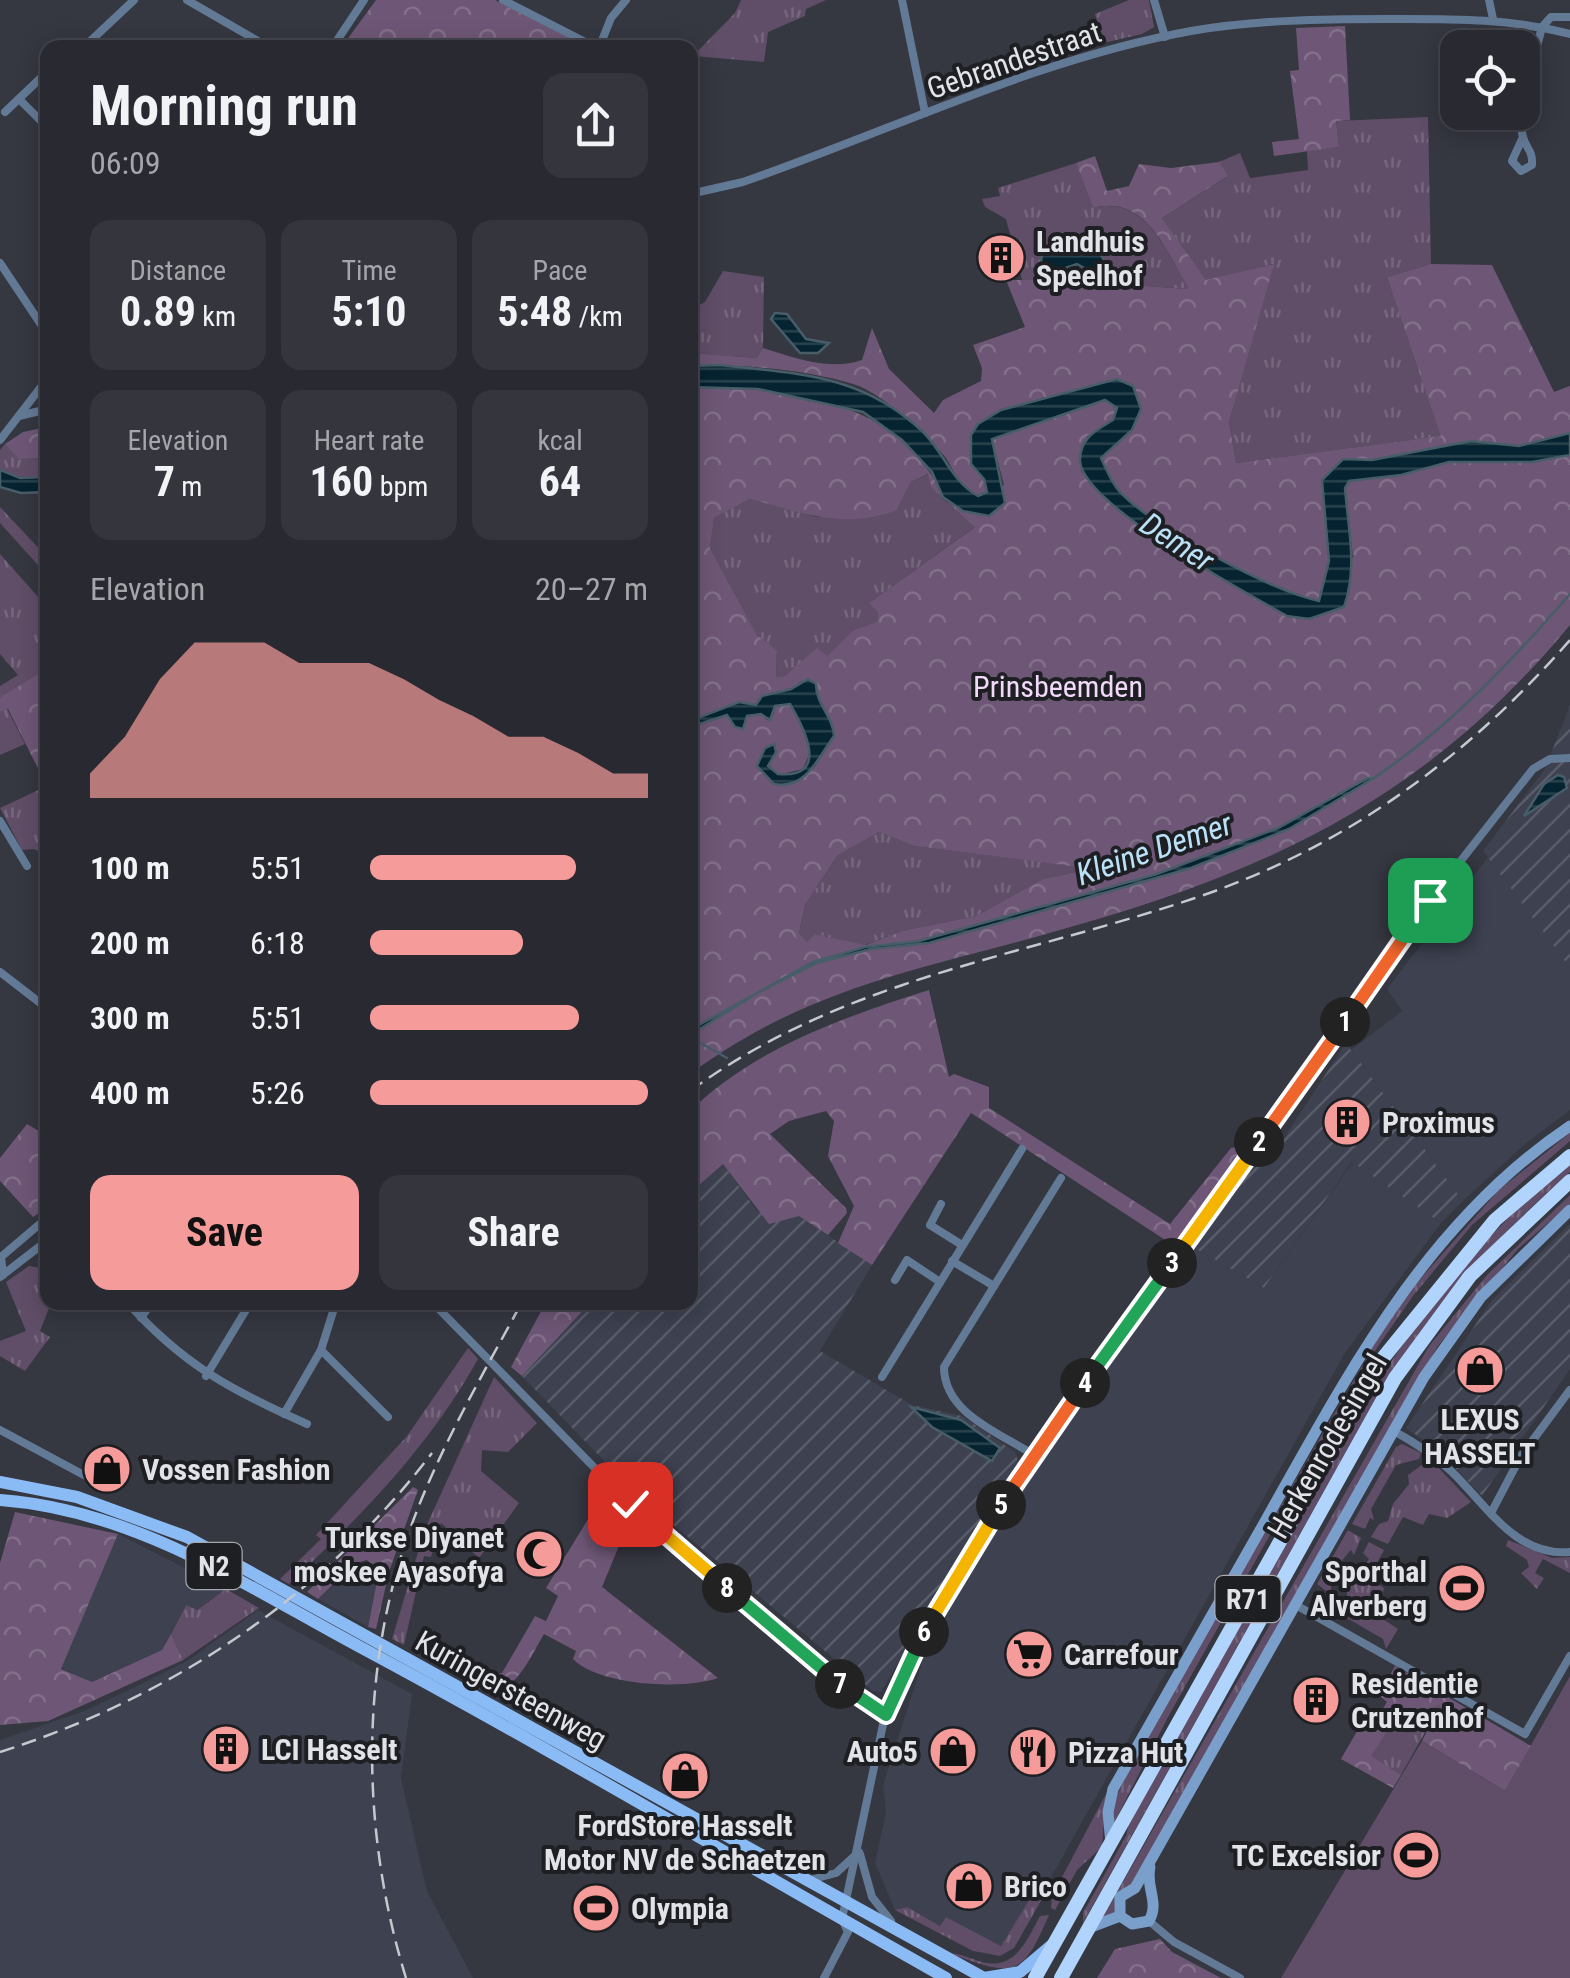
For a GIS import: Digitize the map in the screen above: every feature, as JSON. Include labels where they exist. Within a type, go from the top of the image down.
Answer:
[{"type":"highway","name":"Herkenrodesingel","points":[[1035,1978],[1383,1358],[1495,1220],[1570,1156]]},
{"type":"highway","name":"Herkenrodesingel","points":[[1060,1978],[1395,1378],[1470,1276],[1570,1181]]},
{"type":"main road","name":"Kuringersteenweg","points":[[0,1482],[77,1496],[186,1537],[984,1978]]},
{"type":"main road","name":"Kuringersteenweg","points":[[0,1500],[81,1512],[178,1547],[581,1768],[946,1978]]},
{"type":"main road","points":[[984,1978],[1020,1972],[1055,1942]]},
{"type":"street","points":[[92,40],[134,0]]},
{"type":"street","points":[[186,0],[256,40]]},
{"type":"street","points":[[337,40],[364,0]]},
{"type":"street","points":[[503,0],[582,40]]},
{"type":"street","points":[[601,40],[611,18],[626,0]]},
{"type":"street","points":[[902,0],[925,113]]},
{"type":"street","points":[[1154,0],[1165,37]]},
{"type":"street","points":[[1489,0],[1494,19]]},
{"type":"street","name":"Gebrandestraat","points":[[1542,27],[1551,17],[1570,17]]},
{"type":"street","name":"Gebrandestraat","points":[[698,192],[743,182],[1105,51],[1165,37],[1264,22],[1494,19],[1570,34]]},
{"type":"street","points":[[1522,137],[1527,88],[1542,27]]},
{"type":"street","points":[[5,112],[40,78]]},
{"type":"street","points":[[18,99],[40,120]]},
{"type":"street","points":[[0,264],[40,323]]},
{"type":"street","points":[[0,440],[40,388]]},
{"type":"street","points":[[19,416],[40,411]]},
{"type":"street","points":[[824,1978],[848,1932],[842,1920],[886,1715],[930,1619],[1034,1455],[1430,900],[1533,769],[1545,760],[1563,755],[1570,758]]},
{"type":"street","points":[[0,821],[27,866]]},
{"type":"street","points":[[0,972],[40,1003]]},
{"type":"street","name":"Herkenrodesingel","points":[[1111,1844],[1109,1801],[1380,1322],[1457,1225],[1512,1171],[1570,1126]]},
{"type":"street","points":[[882,1377],[1022,1149]]},
{"type":"street","points":[[1034,1455],[952,1402],[944,1388],[944,1367],[1061,1178]]},
{"type":"street","points":[[941,1204],[930,1226],[962,1245]]},
{"type":"street","name":"Herkenrodesingel","points":[[1120,1916],[1120,1898],[1136,1888],[1392,1430],[1451,1335],[1482,1296],[1570,1210]]},
{"type":"street","points":[[2,1276],[2,1258],[40,1224]]},
{"type":"street","points":[[2,1276],[40,1248]]},
{"type":"street","points":[[896,1280],[907,1260],[940,1282]]},
{"type":"street","points":[[952,1262],[994,1286]]},
{"type":"street","points":[[134,1310],[206,1376],[307,1424]]},
{"type":"street","points":[[140,1318],[146,1310]]},
{"type":"street","points":[[206,1376],[244,1310]]},
{"type":"street","points":[[284,1414],[321,1350],[334,1310]]},
{"type":"street","points":[[440,1310],[630,1504],[848,1690],[886,1715]]},
{"type":"street","points":[[321,1350],[388,1417]]},
{"type":"street","points":[[1491,1513],[1521,1456],[1570,1390]]},
{"type":"street","points":[[0,1430],[108,1488]]},
{"type":"street","points":[[1392,1430],[1429,1451],[1524,1544],[1570,1552]]},
{"type":"street","points":[[1294,1604],[1525,1734],[1570,1656]]},
{"type":"street","points":[[810,1880],[836,1873],[859,1852]]},
{"type":"street","points":[[859,1852],[872,1898],[904,1936]]},
{"type":"street","name":"Herkenrodesingel","points":[[1149,1921],[1155,1905],[1149,1892],[1152,1858]]},
{"type":"street","points":[[1136,1888],[1149,1892]]},
{"type":"street","points":[[1087,1929],[1120,1916],[1132,1924],[1149,1921],[1174,1942],[1240,1978]]},
{"type":"shaded area","points":[[1570,705],[1570,968],[1483,851],[1545,769]]},
{"type":"shaded area","points":[[1489,856],[1570,968],[1570,1110],[1525,1144],[1463,1201],[1351,1050],[1402,1011],[1387,989]]},
{"type":"shaded area","points":[[1346,1043],[1463,1201],[1441,1223],[1352,1162],[1264,1288],[1191,1246],[1272,1140],[1280,1144]]},
{"type":"shaded area","points":[[1353,1162],[1441,1223],[1345,1353],[1045,1888],[1039,1885],[1001,1946],[946,1917],[940,1926],[907,1907],[895,1910],[875,1863],[886,1813],[883,1785],[934,1626],[953,1592],[1191,1246],[1264,1288]]},
{"type":"shaded area","points":[[723,1164],[757,1211],[799,1216],[872,1265],[820,1351],[912,1405],[962,1416],[1015,1452],[1021,1469],[962,1554],[881,1692],[873,1691],[635,1493],[522,1376],[583,1310],[698,1310],[698,1186]]},
{"type":"shaded area","points":[[1570,1224],[1570,1369],[1482,1496],[1442,1454],[1406,1428],[1492,1300]]},
{"type":"shaded area","points":[[118,1534],[226,1589],[196,1610],[185,1606],[162,1650],[92,1682],[61,1668]]},
{"type":"shaded area","points":[[361,1560],[379,1571],[368,1627],[318,1599]]},
{"type":"shaded area","points":[[258,1610],[412,1694],[401,1778],[427,1891],[473,1978],[0,1978],[0,1740],[84,1711],[187,1661]]},
{"type":"green space","points":[[376,0],[495,0],[573,40],[347,40]]},
{"type":"green space","points":[[741,0],[826,0],[806,9],[805,16],[768,32],[764,62],[698,56],[698,51],[735,13]]},
{"type":"green space","points":[[1129,0],[1149,0],[1154,27],[1142,34],[1103,43],[1095,14]]},
{"type":"green space","points":[[1345,26],[1350,120],[1336,121],[1339,147],[1274,156],[1272,142],[1299,139],[1290,71],[1299,70],[1296,28]]},
{"type":"green space","points":[[1428,117],[1431,264],[1387,277],[1442,436],[1236,463],[1229,422],[1273,264],[1206,281],[1162,218],[1227,177],[1219,162],[1240,153],[1250,178],[1308,170],[1307,151],[1339,147],[1336,121]]},
{"type":"green space","points":[[1095,156],[1107,191],[1129,186],[1139,164],[1171,168],[1219,162],[1228,176],[1162,218],[1206,280],[1274,264],[1229,422],[1236,463],[1441,436],[1387,277],[1431,264],[1492,265],[1554,392],[1570,386],[1570,433],[1519,446],[1471,441],[1372,460],[1343,459],[1322,481],[1329,560],[1319,601],[1272,585],[1214,557],[1159,524],[1120,492],[1101,458],[1132,431],[1117,379],[1001,410],[971,445],[971,464],[984,479],[987,493],[978,496],[963,485],[945,456],[921,432],[888,403],[864,389],[793,371],[698,366],[698,354],[757,358],[763,348],[812,362],[850,363],[862,360],[872,328],[889,369],[934,413],[943,400],[981,381],[982,368],[973,345],[1025,327],[1006,280],[1044,280],[1041,263],[1064,269],[1106,264],[1098,283],[1189,289],[1162,243],[1141,217],[1111,206],[1093,208],[1076,163]]},
{"type":"green space","points":[[1076,163],[1093,208],[1111,206],[1141,218],[1162,243],[1189,289],[1097,283],[1066,242],[1046,249],[1041,263],[1045,280],[1022,280],[1006,219],[985,207],[982,199],[1000,196],[998,188]]},
{"type":"green space","points":[[723,271],[764,277],[763,348],[757,358],[698,354],[698,306],[705,302]]},
{"type":"green space","name":"Prinsbeemden","points":[[698,387],[760,389],[817,400],[872,420],[903,442],[963,511],[1004,485],[992,439],[1105,399],[1117,408],[1113,421],[1087,436],[1081,471],[1159,538],[1309,619],[1353,557],[1345,488],[1349,481],[1401,475],[1449,462],[1532,462],[1570,455],[1570,625],[1513,688],[1455,741],[1394,787],[1331,826],[1264,859],[1119,913],[857,987],[774,1022],[698,1069],[698,1030],[759,992],[817,963],[871,949],[929,943],[1191,868],[1289,829],[1373,779],[1278,828],[1157,874],[919,941],[865,947],[813,962],[698,1026],[698,724],[727,715],[761,714],[767,720],[773,716],[775,706],[791,704],[811,750],[803,769],[778,775],[768,763],[757,763],[774,784],[814,768],[834,737],[831,722],[802,681],[791,689],[759,698],[756,705],[739,702],[698,718]],"holes":[[[928,474],[932,488],[975,527],[869,603],[878,613],[877,622],[853,630],[827,656],[817,648],[785,676],[776,677],[777,650],[757,635],[710,548],[714,518],[750,499],[824,517],[859,519],[897,510],[911,482]],[[879,832],[914,846],[1094,869],[1043,879],[976,916],[902,931],[866,945],[815,934],[807,942],[799,933],[805,905],[837,856]]]},
{"type":"green space","points":[[40,428],[40,458],[19,459],[5,444],[23,432]]},
{"type":"green space","points":[[5,444],[20,459],[40,458],[40,477],[20,478],[0,470],[0,450]]},
{"type":"green space","points":[[929,474],[942,498],[976,526],[869,603],[878,613],[877,622],[853,630],[826,657],[817,649],[785,676],[776,677],[777,650],[757,635],[710,548],[714,518],[750,499],[817,517],[897,510],[911,482]]},
{"type":"green space","points":[[0,507],[40,550],[40,567],[0,523]]},
{"type":"green space","points":[[0,554],[40,599],[40,674],[0,697],[0,686],[18,675],[0,654]]},
{"type":"green space","points":[[40,673],[40,772],[8,709],[0,712],[0,697]]},
{"type":"green space","points":[[7,709],[25,744],[0,755],[0,712]]},
{"type":"green space","points":[[40,789],[40,852],[22,850],[0,808]]},
{"type":"green space","points":[[879,832],[914,846],[1098,869],[1043,879],[976,916],[902,931],[865,945],[815,934],[807,942],[799,933],[805,905],[837,856]]},
{"type":"green space","points":[[929,990],[949,1077],[954,1074],[989,1087],[989,1108],[1170,1224],[1231,1148],[1243,1146],[1245,1153],[1176,1247],[971,1113],[872,1265],[838,1243],[854,1206],[828,1156],[834,1121],[826,1111],[789,1121],[770,1134],[846,1208],[847,1213],[828,1235],[799,1216],[769,1224],[723,1164],[698,1186],[698,1104],[772,1052],[865,1011]]},
{"type":"green space","points":[[27,1124],[40,1132],[40,1212],[33,1217],[0,1181],[0,1158]]},
{"type":"green space","points":[[1570,1133],[1570,1141],[1472,1225],[1413,1296],[1365,1365],[1168,1717],[1114,1823],[1112,1805],[1144,1741],[1398,1304],[1499,1190]]},
{"type":"green space","points":[[1570,1164],[1570,1172],[1463,1279],[1374,1401],[1083,1923],[1083,1913],[1126,1836],[1130,1819],[1383,1374],[1424,1316],[1491,1235]]},
{"type":"green space","points":[[1570,1195],[1570,1204],[1518,1249],[1438,1346],[1133,1883],[1117,1895],[1114,1914],[1103,1917],[1429,1346],[1487,1275]]},
{"type":"green space","points":[[29,1266],[40,1268],[40,1310],[48,1310],[40,1331],[50,1337],[25,1371],[0,1356],[0,1341],[26,1331],[6,1282]]},
{"type":"green space","points":[[542,1310],[583,1310],[522,1376],[511,1367]]},
{"type":"green space","points":[[468,1348],[478,1359],[416,1451],[368,1506],[289,1584],[280,1579],[321,1539],[316,1535],[407,1436]]},
{"type":"green space","points":[[494,1377],[537,1423],[508,1452],[482,1450],[481,1471],[519,1503],[479,1558],[441,1523],[431,1557],[424,1556],[404,1645],[392,1639],[425,1529]]},
{"type":"green space","points":[[1402,1444],[1421,1453],[1419,1459],[1396,1465],[1371,1509],[1374,1520],[1370,1518],[1365,1529],[1352,1524],[1396,1447]]},
{"type":"green space","points":[[1430,1459],[1471,1502],[1447,1518],[1429,1514],[1423,1525],[1403,1517],[1388,1544],[1371,1537],[1379,1524],[1388,1521],[1393,1504],[1409,1484],[1408,1475]]},
{"type":"green space","points":[[413,1487],[418,1490],[389,1572],[376,1629],[368,1627],[379,1571],[367,1560],[355,1563],[318,1599],[307,1592]]},
{"type":"green space","points":[[604,1493],[630,1519],[602,1587],[718,1678],[664,1684],[602,1675],[573,1659],[576,1651],[544,1634],[524,1669],[504,1690],[495,1696],[479,1688],[485,1677],[502,1673],[535,1616],[546,1621],[558,1596],[546,1588]]},
{"type":"green space","points":[[15,1512],[118,1534],[61,1669],[92,1682],[162,1650],[171,1634],[183,1660],[48,1721],[0,1725],[0,1563]]},
{"type":"green space","points":[[1348,1530],[1361,1538],[1354,1555],[1351,1550],[1341,1563],[1330,1594],[1317,1584]]},
{"type":"green space","points":[[1508,1540],[1552,1558],[1570,1557],[1570,1573],[1543,1559],[1535,1573],[1544,1578],[1537,1589],[1521,1573],[1529,1567],[1527,1560],[1506,1546]]},
{"type":"green space","points":[[1369,1542],[1384,1550],[1369,1578],[1384,1588],[1377,1615],[1398,1629],[1386,1649],[1383,1639],[1347,1618],[1347,1587],[1369,1559],[1363,1553]]},
{"type":"green space","points":[[226,1589],[259,1608],[183,1660],[171,1634],[186,1605],[197,1610]]},
{"type":"green space","points":[[1395,1666],[1531,1746],[1505,1791],[1422,1741],[1440,1705],[1393,1722],[1371,1756],[1401,1775],[1393,1788],[1341,1759],[1367,1714],[1377,1718],[1387,1702],[1379,1695]]},
{"type":"green space","points":[[1570,1676],[1570,1978],[1281,1978],[1422,1741],[1505,1791]]},
{"type":"green space","points":[[1441,1704],[1401,1775],[1370,1756],[1393,1722]]},
{"type":"green space","points":[[1106,1794],[1102,1847],[1077,1870],[1055,1910],[1051,1908],[1052,1896]]},
{"type":"green space","points":[[1039,1884],[1046,1892],[1014,1948],[1000,1956],[973,1951],[895,1910],[907,1907],[940,1926],[946,1917],[1001,1946]]},
{"type":"green space","points":[[1049,1915],[1032,1950],[1014,1966],[990,1967],[952,1954],[986,1963],[1007,1960],[1022,1947],[1040,1916]]},
{"type":"green space","points":[[1160,1939],[1172,1952],[1221,1978],[1097,1978],[1115,1949]]},
{"type":"water","points":[[1066,242],[1096,246],[1106,264],[1092,272],[1077,264],[1053,272],[1041,263],[1042,254]]},
{"type":"water","points":[[775,313],[787,314],[806,339],[829,343],[818,353],[800,353],[771,319]]},
{"type":"water","name":"Demer","points":[[698,366],[803,375],[877,398],[923,432],[961,483],[978,496],[987,492],[984,479],[971,464],[971,435],[978,424],[1001,410],[1117,379],[1133,386],[1141,409],[1132,430],[1101,458],[1120,492],[1159,523],[1214,556],[1272,585],[1319,601],[1329,561],[1322,480],[1343,459],[1372,460],[1471,441],[1519,446],[1570,433],[1570,455],[1532,462],[1449,462],[1401,475],[1349,481],[1345,488],[1351,563],[1344,607],[1309,619],[1287,616],[1204,568],[1106,499],[1087,477],[1080,459],[1087,440],[1113,420],[1117,408],[1105,400],[992,439],[1005,503],[989,516],[963,511],[943,497],[932,472],[902,440],[863,412],[758,389],[698,387]]},
{"type":"water","points":[[0,470],[20,478],[40,477],[40,492],[21,493],[0,487]]},
{"type":"water","points":[[808,679],[816,684],[834,736],[810,770],[795,782],[774,784],[757,766],[765,748],[774,744],[776,752],[768,766],[778,774],[804,769],[809,760],[806,738],[790,704],[775,706],[770,720],[761,714],[747,716],[743,729],[735,727],[727,715],[698,724],[698,718],[739,702],[756,705],[762,696],[791,689]]},
{"type":"water","points":[[1558,775],[1564,777],[1567,788],[1524,816],[1544,784]]},
{"type":"water","points":[[1374,778],[1289,829],[1191,868],[929,943],[871,949],[817,963],[759,992],[698,1030],[698,1026],[813,962],[865,947],[919,941],[1157,874],[1278,828]]},
{"type":"water","points":[[911,1407],[961,1420],[1000,1448],[992,1461],[932,1427]]},
{"type":"waterway","name":"Kleine Demer","points":[[1371,780],[1477,694],[1570,594]]},
{"type":"waterway","points":[[698,1042],[727,1058]]},
{"type":"railway","points":[[698,1086],[749,1053],[871,996],[1195,898],[1302,853],[1352,826],[1445,760],[1489,723],[1570,640]]},
{"type":"railway","points":[[406,1978],[391,1924],[374,1813],[374,1700],[381,1644],[392,1589],[419,1505],[460,1417],[518,1310]]},
{"type":"railway","points":[[0,1752],[125,1702],[239,1636],[342,1553],[432,1453]]},
{"type":"place","name":"Landhuis Speelhof","points":[[1001,258]]},
{"type":"place","name":"Proximus","points":[[1347,1122]]},
{"type":"place","name":"LEXUS HASSELT","points":[[1480,1370]]},
{"type":"place","name":"Vossen Fashion","points":[[107,1469]]},
{"type":"place","name":"Turkse Diyanet moskee Ayasofya","points":[[539,1554]]},
{"type":"place","name":"Sporthal Alverberg","points":[[1462,1588]]},
{"type":"place","name":"Carrefour","points":[[1029,1654]]},
{"type":"place","name":"Residentie Crutzenhof","points":[[1316,1700]]},
{"type":"place","name":"LCI Hasselt","points":[[226,1749]]},
{"type":"place","name":"Auto5","points":[[953,1751]]},
{"type":"place","name":"Pizza Hut","points":[[1033,1752]]},
{"type":"place","name":"FordStore Hasselt Motor NV de Schaetzen","points":[[685,1776]]},
{"type":"place","name":"TC Excelsior","points":[[1416,1855]]},
{"type":"place","name":"Brico","points":[[969,1886]]},
{"type":"place","name":"Olympia","points":[[596,1908]]},
{"type":"route","points":[[630,1504],[848,1690],[886,1715],[930,1619],[992,1517],[1430,900]]}]
